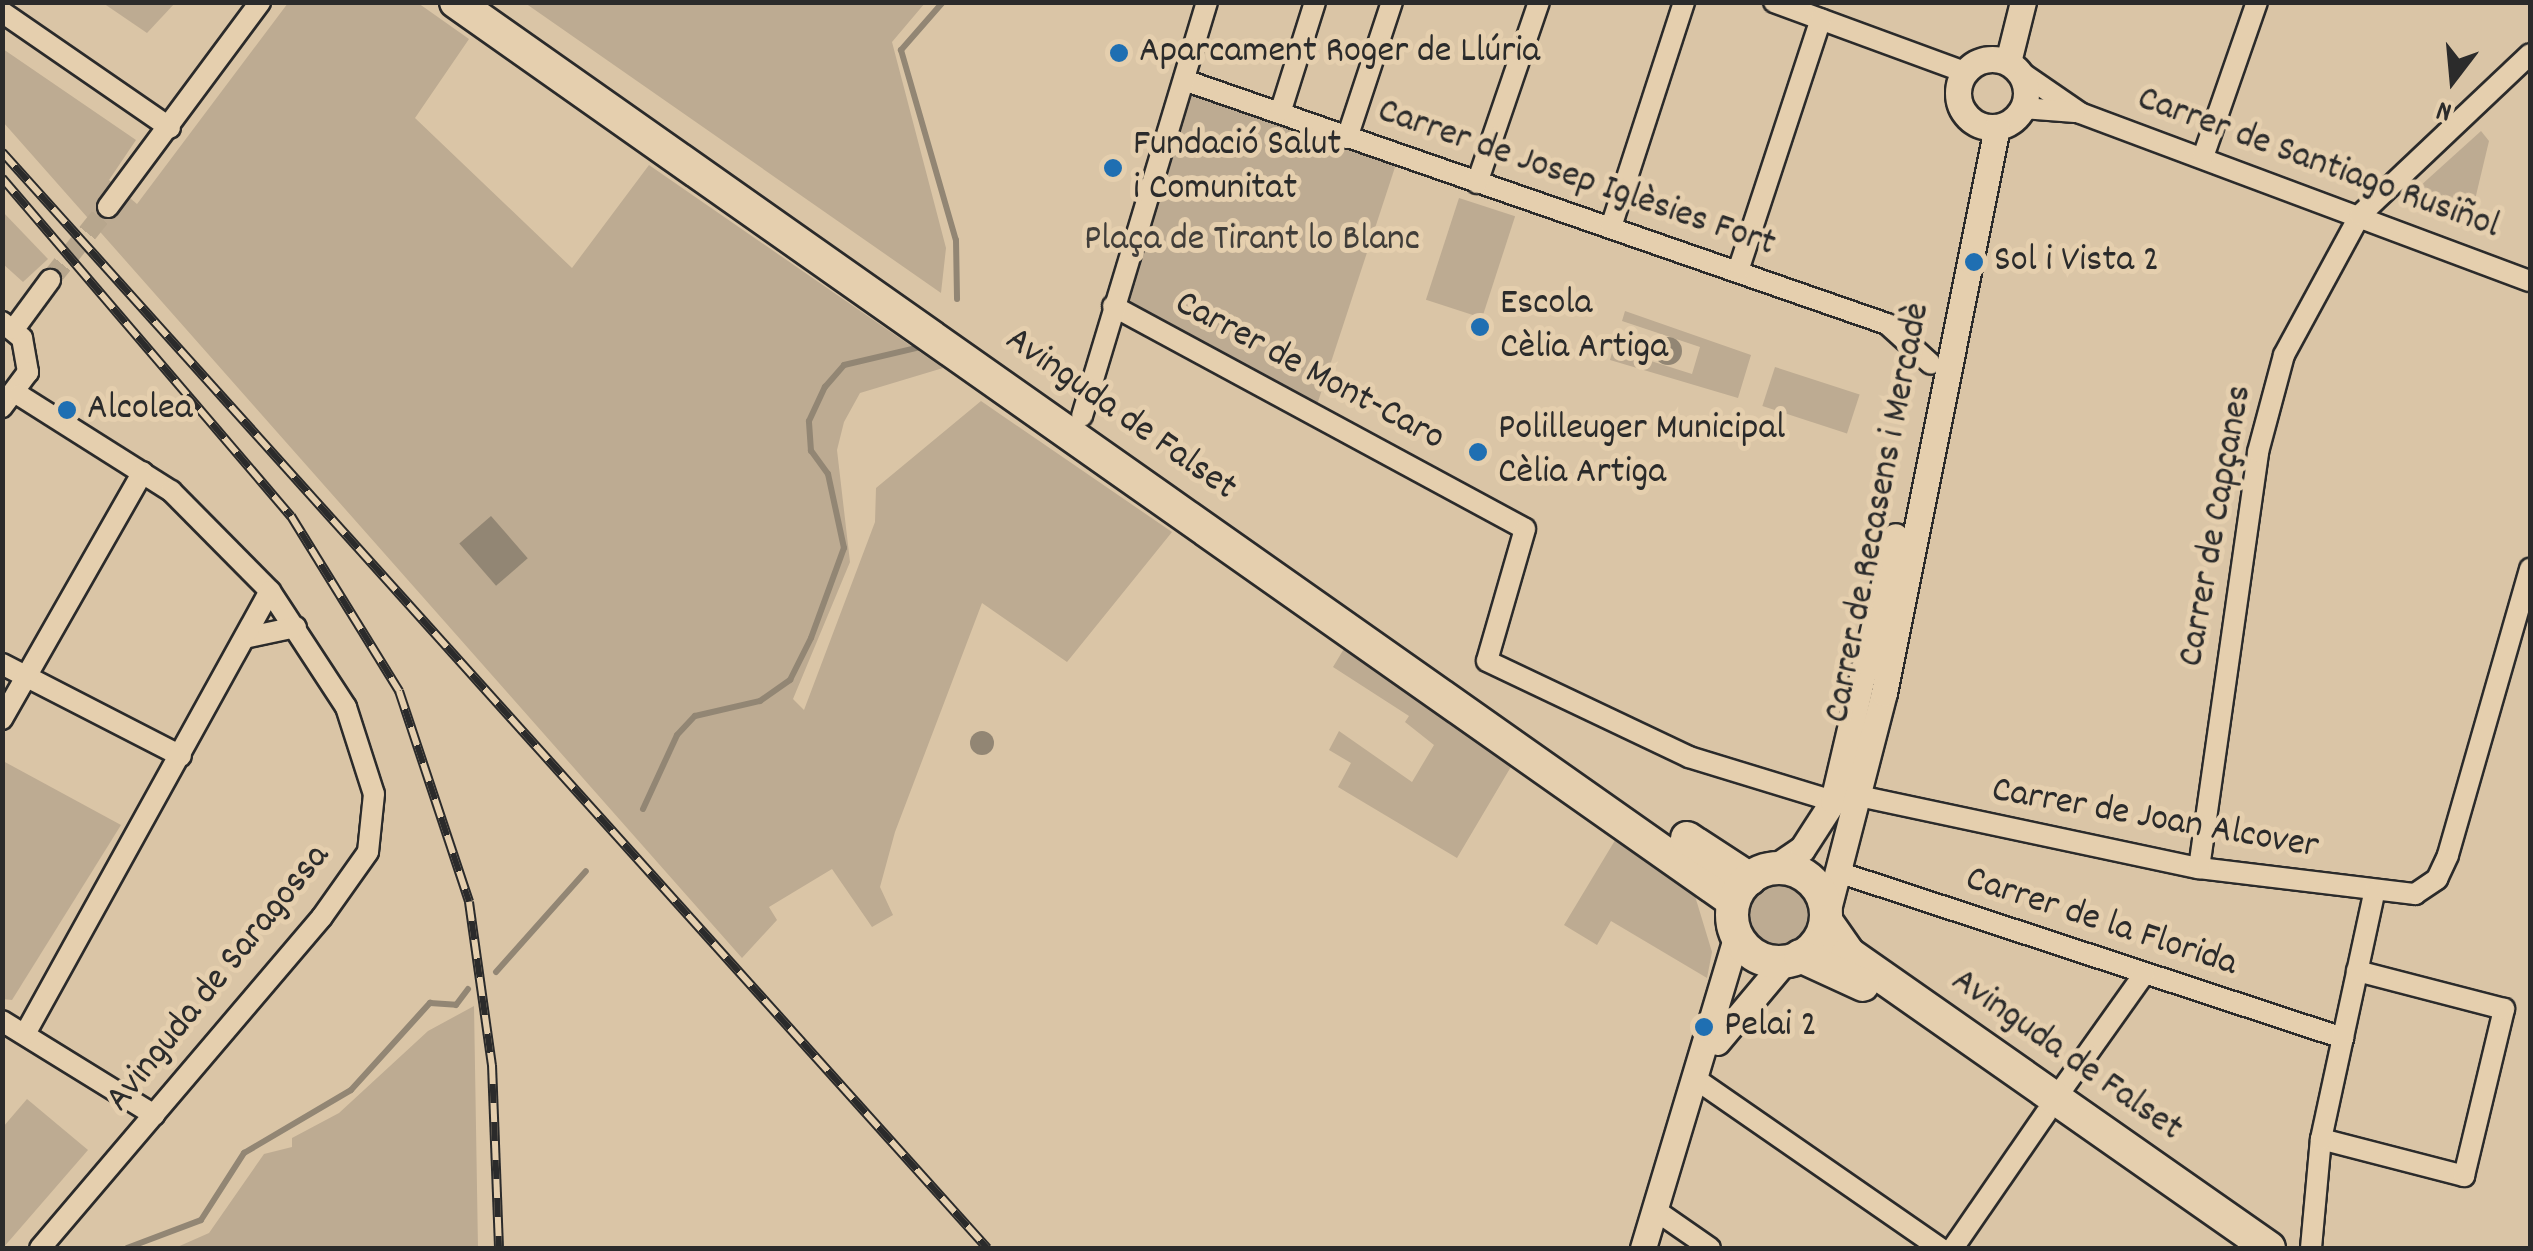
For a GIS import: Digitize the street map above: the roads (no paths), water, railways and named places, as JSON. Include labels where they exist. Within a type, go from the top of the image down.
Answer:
[{"type":"main road","name":"Avinguda de Falset","points":[[456,2],[1682,856],[1752,883]]},
{"type":"main road","name":"Avinguda de Falset","points":[[485,2],[1752,883]]},
{"type":"main road","points":[[1803,874],[1826,917],[1792,959],[1758,957],[1737,936],[1752,883],[1803,874]]},
{"type":"main road","name":"Avinguda de Falset","points":[[1826,917],[1848,953],[2237,1248]]},
{"type":"main road","name":"Avinguda de Falset","points":[[1792,959],[1858,982],[2269,1248]]},
{"type":"street","points":[[108,207],[260,2]]},
{"type":"street","points":[[1082,416],[1208,2]]},
{"type":"street","points":[[1282,110],[1314,2]]},
{"type":"street","points":[[1347,138],[1392,2]]},
{"type":"street","points":[[1477,183],[1539,2]]},
{"type":"street","points":[[1611,226],[1684,2]]},
{"type":"street","points":[[1774,2],[1964,72],[2005,64]]},
{"type":"street","points":[[1964,72],[1958,102],[1987,126],[2022,108],[2005,64],[2010,2]]},
{"type":"street","points":[[2005,64],[2023,2]]},
{"type":"street","points":[[2202,158],[2257,2]]},
{"type":"street","points":[[2,12],[170,128]]},
{"type":"street","points":[[1738,271],[1822,20]]},
{"type":"street","name":"Carrer de Capçanes","points":[[2198,868],[2272,394],[2313,294],[2360,215],[2530,54]]},
{"type":"street","name":"Carrer de Santiago Rusiñol","points":[[2005,64],[2080,113],[2530,281]]},
{"type":"street","name":"Carrer de Josep Iglèsies Fort","points":[[1184,80],[1282,110],[1347,138],[1887,324],[1931,364]]},
{"type":"street","name":"Carrer de Santiago Rusiñol","points":[[2022,108],[2080,113]]},
{"type":"street","name":"Carrer de Recasens i Mercadè","points":[[1752,883],[1802,849],[1846,799],[1987,126]]},
{"type":"street","name":"Carrer de Recasens i Mercadè","points":[[1826,917],[1838,872],[1846,799],[1931,364],[1987,126]]},
{"type":"street","points":[[11,401],[28,354],[8,326],[50,280]]},
{"type":"street","name":"Carrer de Mont-Caro","points":[[1113,306],[1525,529],[1487,662]]},
{"type":"street","name":"Avinguda de Saragossa","points":[[11,401],[143,472],[270,591],[346,708],[374,794],[368,852],[154,1116],[40,1248]]},
{"type":"street","points":[[2,719],[143,472]]},
{"type":"street","name":"Carrer de Joan Alcover","points":[[1487,662],[1689,757],[1846,799],[2198,868],[2374,893],[2415,894],[2437,880],[2530,569]]},
{"type":"street","points":[[25,1034],[248,637],[270,591]]},
{"type":"street","points":[[248,637],[296,627]]},
{"type":"street","points":[[2,664],[181,756]]},
{"type":"street","name":"Carrer de la Florida","points":[[1838,872],[2342,1038]]},
{"type":"street","points":[[2311,1248],[2321,1139],[2374,893]]},
{"type":"street","points":[[1643,1248],[1700,1082],[1737,936]]},
{"type":"street","points":[[1708,1054],[1792,959]]},
{"type":"street","points":[[2321,1139],[2464,1176],[2504,1009],[2357,971]]},
{"type":"street","points":[[1953,1248],[2144,974]]},
{"type":"street","points":[[2,1021],[154,1116]]},
{"type":"street","points":[[1700,1082],[1940,1248]]},
{"type":"street","points":[[1658,1212],[1710,1248]]},
{"type":"waterway","points":[[943,2],[901,50],[956,240],[957,299]]},
{"type":"waterway","points":[[643,809],[677,735],[695,716],[760,701],[790,680],[811,638],[844,548],[828,474],[811,451],[809,421],[825,387],[844,365],[920,347]]},
{"type":"waterway","points":[[496,972],[586,871]]},
{"type":"waterway","points":[[127,1248],[201,1220],[244,1153],[351,1090],[430,1003],[456,1005],[468,989]]},
{"type":"tunnel","points":[[50,280],[108,207]]},
{"type":"railway","points":[[2,152],[987,1248]]},
{"type":"railway","points":[[2,178],[291,516],[399,691],[469,902],[492,1065],[499,1248]]},
{"type":"place","name":"Aparcament Roger de Llúria","points":[[1119,53]]},
{"type":"place","name":"Fundació Salut i Comunitat","points":[[1113,168]]},
{"type":"place","name":"Sol i Vista 2","points":[[1974,262]]},
{"type":"place","name":"Escola Cèlia Artiga","points":[[1480,327]]},
{"type":"place","name":"Alcolea","points":[[67,410]]},
{"type":"place","name":"Polilleuger Municipal Cèlia Artiga","points":[[1478,452]]},
{"type":"place","name":"Pelai 2","points":[[1704,1027]]},
{"type":"park label","name":"Plaça de Tirant lo Blanc","points":[[1252,241]]}]
